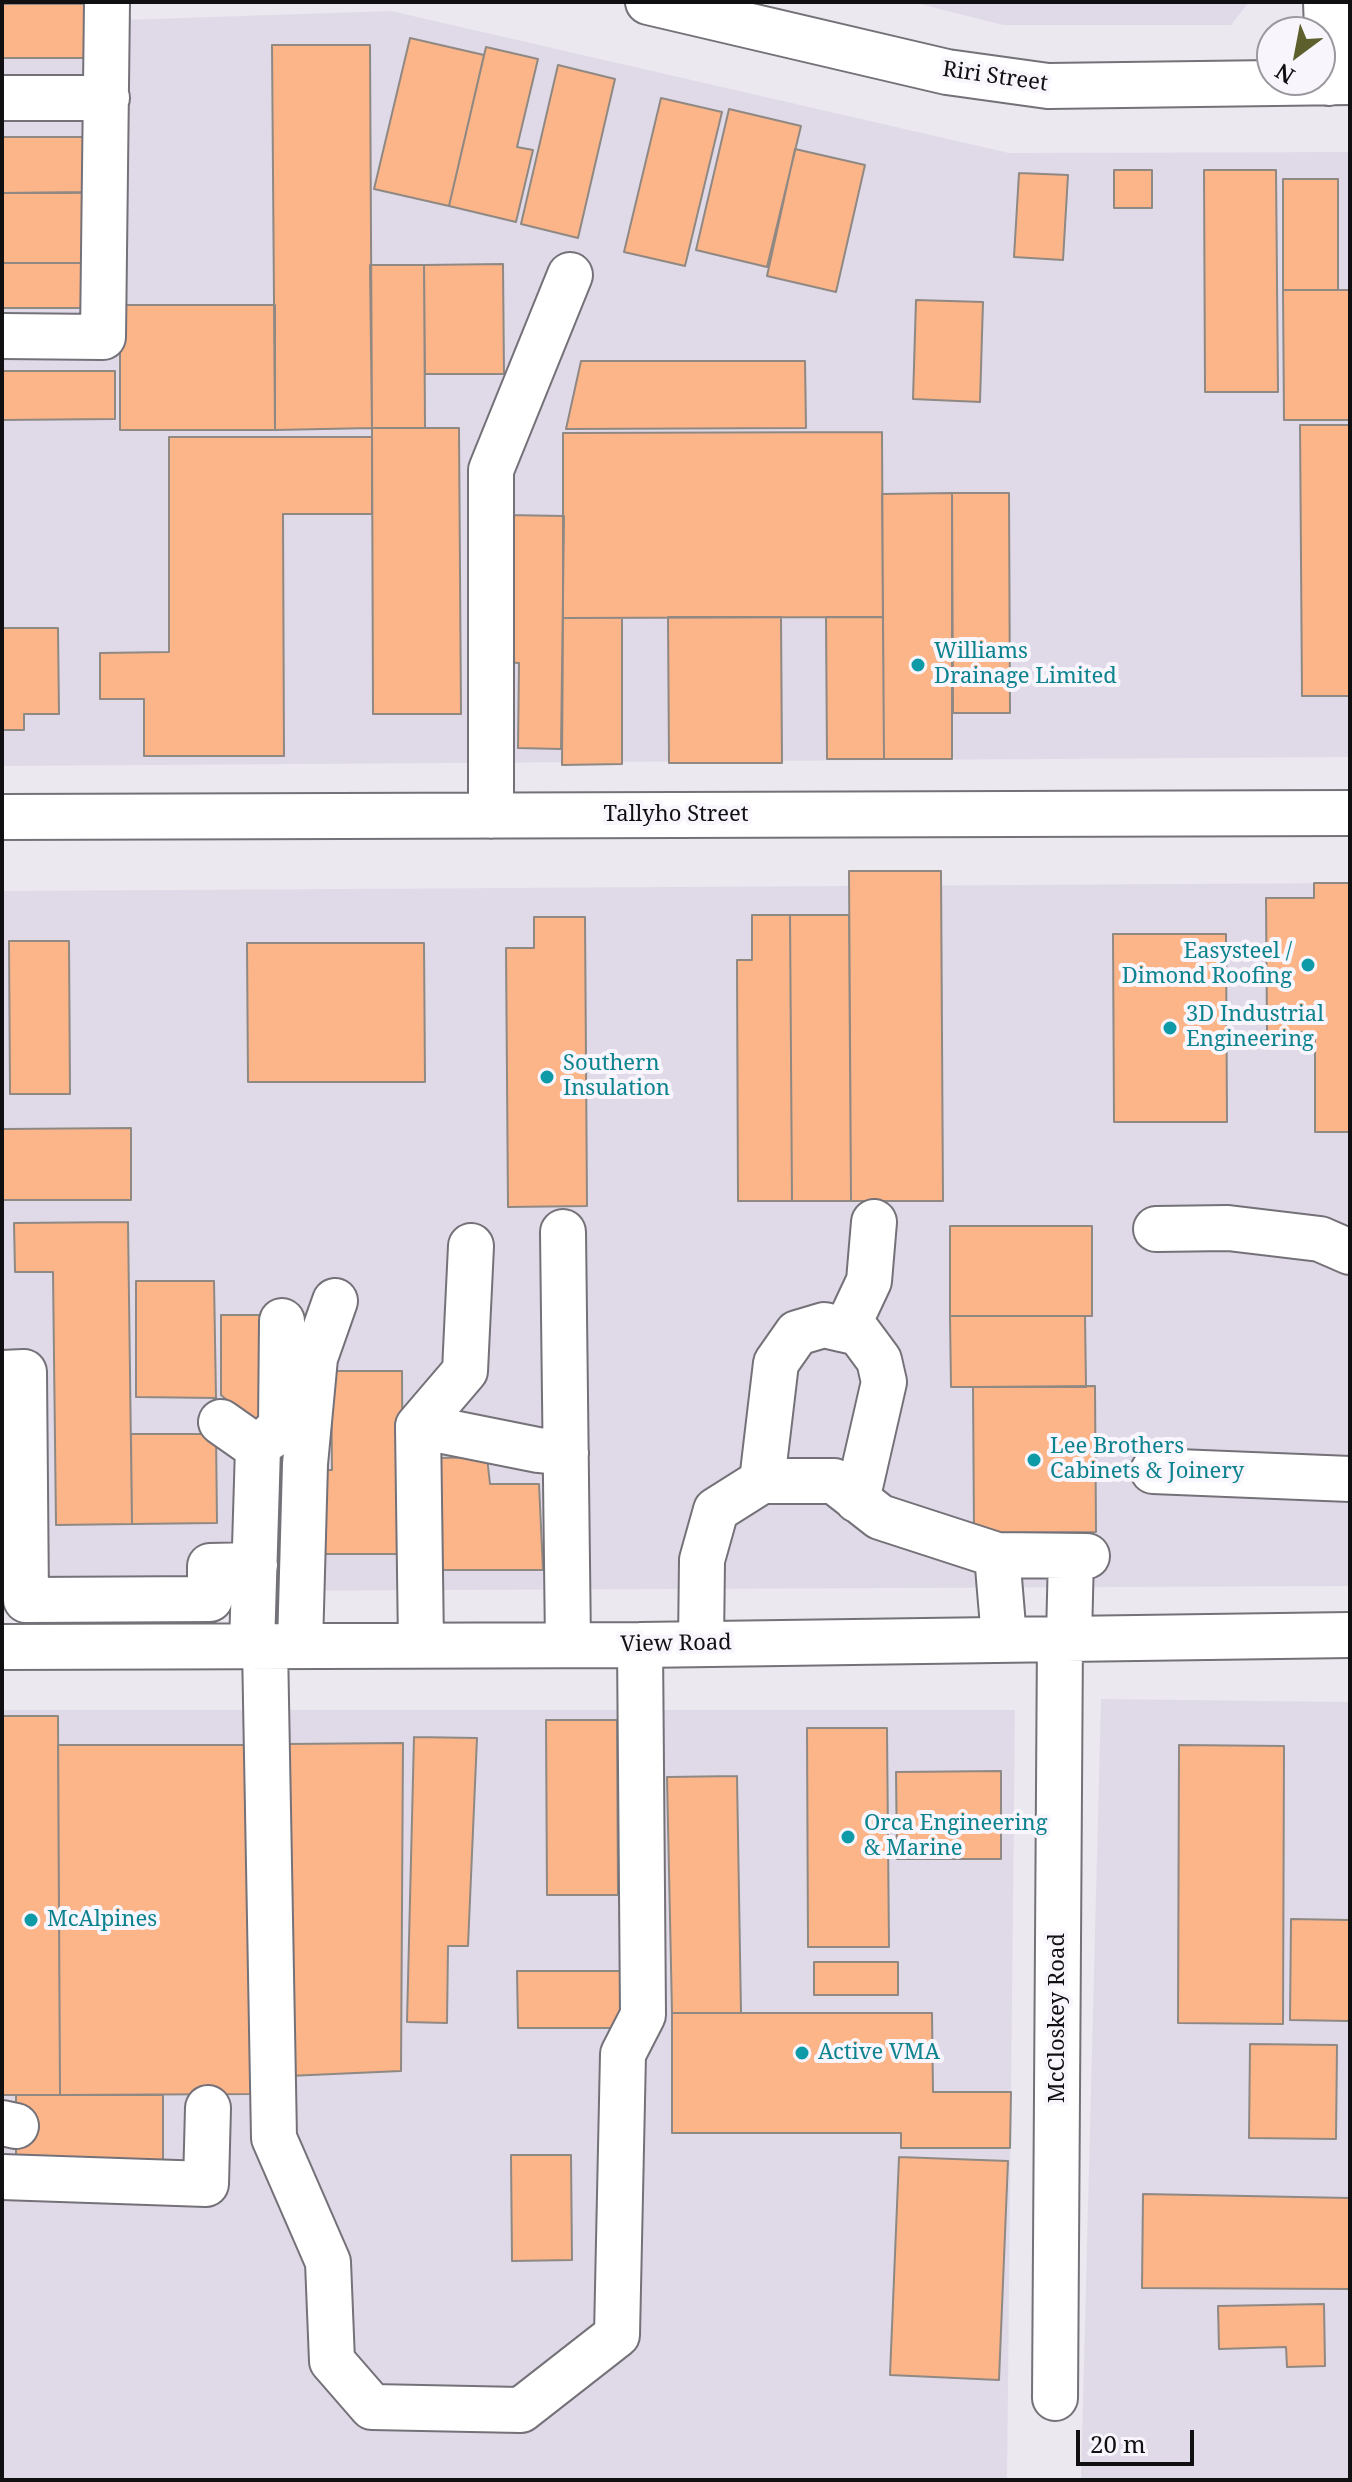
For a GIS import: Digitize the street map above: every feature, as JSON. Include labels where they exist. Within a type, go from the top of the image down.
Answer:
[{"type":"street","points":[[2,336],[103,337],[107,2]]},
{"type":"street","name":"Riri Street","points":[[648,2],[947,72],[1048,86],[1339,82]]},
{"type":"street","points":[[1326,2],[1339,82]]},
{"type":"street","points":[[2,98],[107,98]]},
{"type":"street","points":[[491,816],[491,470],[570,275]]},
{"type":"street","name":"Tallyho Street","points":[[2,817],[1350,813]]},
{"type":"street","points":[[846,1330],[869,1281],[874,1222]]},
{"type":"street","points":[[1156,1229],[1228,1228],[1320,1239],[1350,1252]]},
{"type":"street","points":[[563,1232],[568,1644]]},
{"type":"street","points":[[421,1645],[418,1426],[465,1371],[471,1246]]},
{"type":"street","points":[[335,1301],[315,1358],[305,1464],[272,1646],[274,2138],[328,2262],[332,2361],[372,2407],[521,2410],[617,2335],[623,2054],[643,2015],[640,1645]]},
{"type":"street","points":[[272,1646],[255,1565],[258,1448],[281,1426],[282,1321]]},
{"type":"street","points":[[762,1481],[776,1363],[797,1333],[824,1325],[859,1333],[879,1360],[884,1382],[857,1500]]},
{"type":"street","points":[[2,1373],[24,1372],[26,1600],[15,1647]]},
{"type":"street","points":[[221,1422],[258,1448]]},
{"type":"street","points":[[418,1426],[566,1453]]},
{"type":"street","points":[[1153,1471],[1350,1479]]},
{"type":"street","points":[[701,1643],[702,1560],[716,1510],[762,1481],[834,1481],[880,1517],[997,1555],[1004,1638]]},
{"type":"street","name":"McCloskey Road","points":[[997,1555],[1079,1556],[1064,1637],[1055,2398]]},
{"type":"street","points":[[26,1600],[210,1599],[210,1566],[255,1565]]},
{"type":"street","name":"View Road","points":[[15,1647],[640,1645],[1350,1635]]},
{"type":"street","points":[[2,2177],[206,2184],[208,2108]]},
{"type":"shaded area","points":[[912,2],[1249,2],[1231,25],[1003,25]]},
{"type":"shaded area","points":[[391,11],[1009,153],[1350,152],[1350,757],[2,766],[2,24]]},
{"type":"shaded area","points":[[1350,883],[1350,1586],[2,1592],[2,891]]},
{"type":"shaded area","points":[[1101,1699],[1350,1702],[1350,2480],[1081,2480]]},
{"type":"shaded area","points":[[2,1710],[1015,1710],[1007,2480],[2,2480]]},
{"type":"building","points":[[2,4],[90,4],[90,58],[2,58]]},
{"type":"building","points":[[410,38],[484,55],[449,206],[374,189]]},
{"type":"building","points":[[272,45],[370,45],[372,428],[275,430]]},
{"type":"building","points":[[486,47],[538,59],[517,147],[533,150],[516,222],[449,206]]},
{"type":"building","points":[[558,65],[615,79],[578,238],[521,224]]},
{"type":"building","points":[[661,98],[722,112],[685,266],[624,252]]},
{"type":"building","points":[[729,109],[801,126],[767,267],[696,250]]},
{"type":"building","points":[[2,137],[86,137],[86,192],[2,193]]},
{"type":"building","points":[[795,149],[865,165],[836,292],[767,276]]},
{"type":"building","points":[[1114,170],[1152,170],[1152,208],[1114,208]]},
{"type":"building","points":[[1204,170],[1276,170],[1278,392],[1205,392]]},
{"type":"building","points":[[1019,173],[1068,175],[1063,260],[1014,257]]},
{"type":"building","points":[[1283,179],[1338,179],[1338,290],[1283,290]]},
{"type":"building","points":[[2,193],[84,193],[85,263],[2,263]]},
{"type":"building","points":[[2,263],[85,263],[85,308],[2,308]]},
{"type":"building","points":[[503,264],[504,374],[425,374],[424,265]]},
{"type":"building","points":[[370,265],[424,265],[425,428],[372,428]]},
{"type":"building","points":[[1283,290],[1350,290],[1350,420],[1284,420]]},
{"type":"building","points":[[916,300],[983,302],[980,402],[913,399]]},
{"type":"building","points":[[120,305],[275,305],[275,430],[120,430]]},
{"type":"building","points":[[581,361],[805,361],[806,428],[566,429]]},
{"type":"building","points":[[2,371],[115,371],[115,419],[2,420]]},
{"type":"building","points":[[1300,425],[1350,425],[1350,696],[1302,696]]},
{"type":"building","points":[[372,428],[459,428],[461,714],[373,714]]},
{"type":"building","points":[[882,432],[883,617],[563,618],[563,433]]},
{"type":"building","points":[[169,437],[372,437],[372,514],[283,514],[284,756],[144,756],[144,699],[100,699],[100,653],[169,652]]},
{"type":"building","points":[[952,493],[1009,493],[1010,713],[953,713]]},
{"type":"building","name":"Williams Drainage Limited","points":[[952,493],[952,759],[884,759],[882,494]]},
{"type":"building","points":[[507,515],[564,516],[561,749],[518,748],[519,663],[504,662]]},
{"type":"building","points":[[668,617],[781,617],[782,763],[669,763]]},
{"type":"building","points":[[826,617],[883,617],[884,759],[827,759]]},
{"type":"building","points":[[563,618],[622,618],[622,764],[562,765]]},
{"type":"building","points":[[2,628],[58,628],[59,714],[24,714],[24,730],[2,730]]},
{"type":"building","points":[[849,871],[941,871],[943,1201],[851,1201]]},
{"type":"building","name":"Easysteel / Dimond Roofing","points":[[1314,883],[1350,883],[1350,1132],[1315,1132],[1315,1032],[1267,1032],[1266,898],[1314,898]]},
{"type":"building","points":[[752,915],[790,915],[792,1201],[738,1201],[737,960],[752,960]]},
{"type":"building","points":[[790,915],[849,915],[851,1201],[792,1201]]},
{"type":"building","name":"Southern Insulation","points":[[534,917],[585,917],[587,1206],[508,1207],[506,948],[534,948]]},
{"type":"building","name":"3D Industrial Engineering","points":[[1113,934],[1226,934],[1227,1122],[1114,1122]]},
{"type":"building","points":[[9,941],[69,941],[70,1094],[10,1094]]},
{"type":"building","points":[[247,943],[424,943],[425,1082],[248,1082]]},
{"type":"building","points":[[131,1128],[131,1200],[3,1200],[2,1129]]},
{"type":"building","points":[[128,1222],[132,1524],[56,1525],[53,1272],[15,1272],[14,1223]]},
{"type":"building","points":[[950,1226],[1092,1226],[1092,1316],[950,1316]]},
{"type":"building","points":[[136,1281],[214,1281],[216,1398],[136,1397]]},
{"type":"building","points":[[221,1315],[271,1315],[271,1420],[250,1420],[221,1395]]},
{"type":"building","points":[[950,1316],[1085,1316],[1086,1387],[951,1387]]},
{"type":"building","points":[[331,1371],[402,1371],[403,1554],[316,1554],[315,1470],[332,1470]]},
{"type":"building","name":"Lee Brothers Cabinets & Joinery","points":[[1095,1386],[1096,1532],[974,1533],[973,1387]]},
{"type":"building","points":[[131,1434],[216,1434],[217,1523],[132,1524]]},
{"type":"building","points":[[487,1457],[490,1484],[539,1484],[543,1570],[439,1570],[437,1458]]},
{"type":"building","name":"McAlpines","points":[[2,1716],[58,1716],[60,2095],[2,2095]]},
{"type":"building","points":[[546,1720],[617,1720],[618,1895],[547,1895]]},
{"type":"building","name":"Orca Engineering & Marine","points":[[807,1728],[887,1728],[889,1947],[808,1947]]},
{"type":"building","points":[[414,1737],[477,1738],[468,1946],[448,1946],[447,2023],[407,2022]]},
{"type":"building","points":[[403,1743],[401,2071],[288,2076],[285,1744]]},
{"type":"building","points":[[58,1745],[251,1745],[252,2094],[60,2095]]},
{"type":"building","points":[[1179,1745],[1284,1746],[1283,2024],[1178,2023]]},
{"type":"building","points":[[1001,1771],[1001,1859],[897,1859],[896,1772]]},
{"type":"building","points":[[737,1776],[741,2013],[672,2013],[667,1777]]},
{"type":"building","points":[[1291,1919],[1350,1920],[1350,2021],[1290,2020]]},
{"type":"building","points":[[814,1962],[898,1962],[898,1995],[814,1995]]},
{"type":"building","points":[[517,1971],[621,1971],[622,2028],[518,2028]]},
{"type":"building","name":"Active VMA","points":[[672,2013],[932,2013],[933,2092],[1011,2092],[1010,2148],[901,2148],[901,2133],[672,2133]]},
{"type":"building","points":[[1250,2044],[1337,2045],[1336,2139],[1249,2138]]},
{"type":"building","points":[[16,2095],[163,2095],[163,2167],[16,2168]]},
{"type":"building","points":[[511,2155],[571,2155],[572,2260],[512,2261]]},
{"type":"building","points":[[899,2157],[1008,2161],[999,2380],[890,2375]]},
{"type":"building","points":[[1143,2194],[1350,2198],[1350,2289],[1142,2288]]},
{"type":"building","points":[[1324,2304],[1325,2366],[1287,2367],[1286,2347],[1219,2349],[1218,2306]]},
{"type":"place","name":"Williams Drainage Limited","points":[[918,665]]},
{"type":"place","name":"Easysteel / Dimond Roofing","points":[[1308,965]]},
{"type":"place","name":"3D Industrial Engineering","points":[[1170,1028]]},
{"type":"place","name":"Southern Insulation","points":[[547,1077]]},
{"type":"place","name":"Lee Brothers Cabinets & Joinery","points":[[1034,1460]]},
{"type":"place","name":"Orca Engineering & Marine","points":[[848,1837]]},
{"type":"place","name":"McAlpines","points":[[31,1920]]},
{"type":"place","name":"Active VMA","points":[[802,2053]]}]
